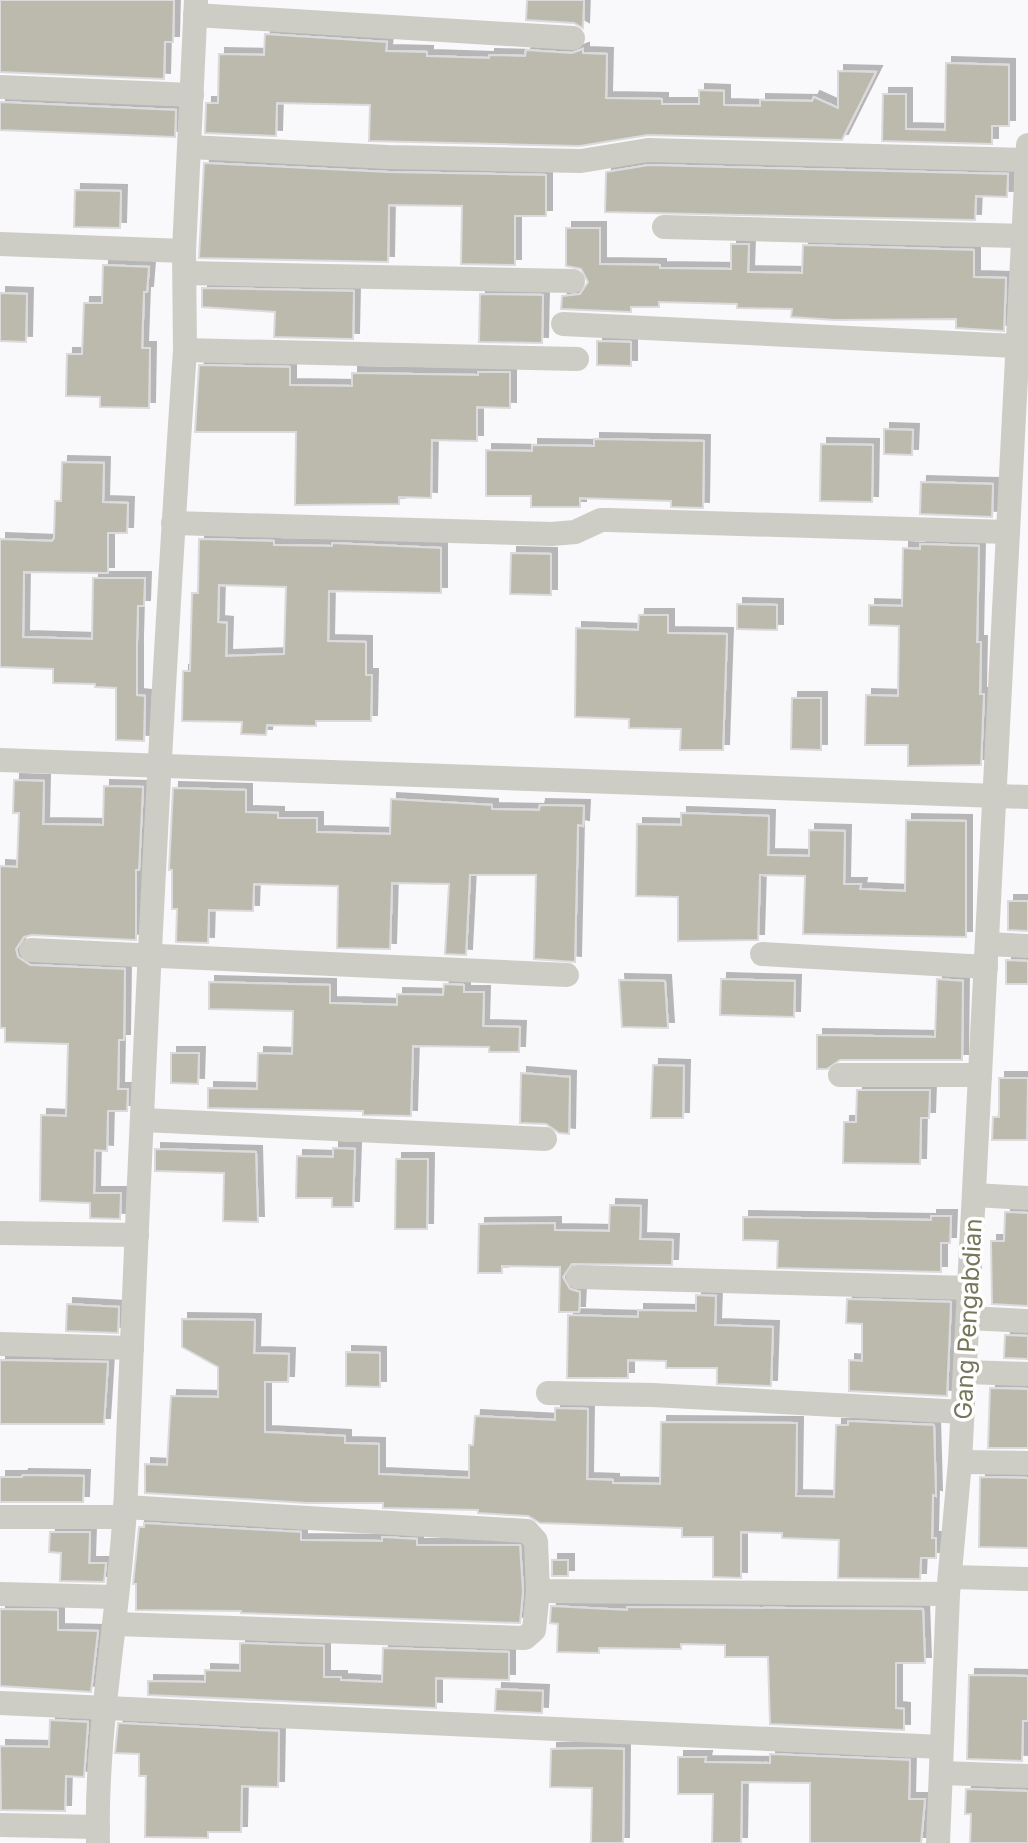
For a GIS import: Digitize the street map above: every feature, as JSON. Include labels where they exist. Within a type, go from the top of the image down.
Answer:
[{"type":"street","points":[[0,1825],[98,1835],[105,1710],[124,1512],[149,955],[173,523],[186,350],[185,262],[196,8],[573,38]]},
{"type":"street","points":[[0,86],[192,95]]},
{"type":"street","name":"Gang Pengabdian","points":[[938,1843],[950,1586],[970,1288],[1016,346],[1024,309],[1023,236],[1028,145]]},
{"type":"street","points":[[190,147],[388,157],[582,161],[648,150],[1027,174]]},
{"type":"street","points":[[664,227],[1023,236]]},
{"type":"street","points":[[0,244],[185,262],[573,281]]},
{"type":"street","points":[[564,324],[1016,346]]},
{"type":"street","points":[[186,350],[577,359]]},
{"type":"street","points":[[173,523],[552,534],[575,532],[592,523],[609,520],[1008,532]]},
{"type":"street","points":[[0,760],[1028,797]]},
{"type":"street","points":[[762,954],[987,956],[1028,946]]},
{"type":"street","points":[[31,950],[567,975]]},
{"type":"street","points":[[840,1075],[980,1075]]},
{"type":"street","points":[[143,1120],[545,1139]]},
{"type":"street","points":[[974,1195],[1028,1198]]},
{"type":"street","points":[[0,1233],[137,1235]]},
{"type":"street","points":[[578,1277],[970,1288]]},
{"type":"street","points":[[968,1318],[1028,1321]]},
{"type":"street","points":[[0,1344],[132,1348]]},
{"type":"street","points":[[965,1372],[1028,1374]]},
{"type":"street","points":[[548,1393],[653,1395],[963,1412]]},
{"type":"street","points":[[960,1462],[1028,1463]]},
{"type":"street","points":[[0,1517],[124,1512],[527,1531],[536,1541],[538,1591],[534,1630],[525,1638],[115,1624]]},
{"type":"street","points":[[538,1591],[950,1586],[1028,1579]]},
{"type":"street","points":[[0,1594],[116,1597]]},
{"type":"street","points":[[0,1703],[941,1747]]},
{"type":"street","points":[[942,1773],[1028,1776]]},
{"type":"building","points":[[0,0],[174,0],[173,42],[165,42],[164,79],[0,72]]},
{"type":"building","points":[[527,0],[584,0],[583,28],[574,23],[526,20]]},
{"type":"building","points":[[265,34],[387,42],[386,51],[427,52],[427,56],[489,58],[489,55],[525,56],[526,50],[572,53],[583,49],[583,53],[607,54],[606,98],[662,99],[662,104],[699,104],[699,90],[724,91],[724,105],[760,106],[760,100],[812,101],[814,97],[838,108],[838,71],[876,72],[842,140],[648,135],[580,146],[369,141],[370,105],[277,103],[276,136],[205,133],[206,103],[218,103],[219,54],[264,55]]},
{"type":"building","points":[[946,63],[1009,65],[1009,126],[992,126],[992,144],[882,141],[883,94],[906,94],[906,129],[945,130]]},
{"type":"building","points":[[0,102],[176,110],[175,137],[0,130]]},
{"type":"building","points":[[204,163],[388,172],[546,175],[546,216],[515,216],[515,265],[461,264],[462,206],[389,205],[388,262],[199,258]]},
{"type":"building","points":[[649,165],[1008,174],[1007,197],[976,196],[975,220],[605,212],[606,172]]},
{"type":"building","points":[[75,190],[121,191],[120,228],[74,227]]},
{"type":"building","points":[[566,228],[600,228],[600,264],[660,265],[660,268],[731,269],[731,244],[749,244],[748,272],[802,273],[803,245],[974,250],[974,277],[1006,278],[1004,331],[956,328],[956,319],[835,320],[791,317],[792,309],[737,308],[737,304],[659,302],[659,307],[631,307],[631,312],[561,309],[562,296],[580,294],[588,282],[581,269],[566,266]]},
{"type":"building","points":[[103,265],[149,267],[147,292],[144,292],[142,348],[150,348],[149,408],[100,407],[100,397],[66,396],[67,354],[82,354],[84,303],[102,303]]},
{"type":"building","points":[[202,288],[354,291],[353,339],[274,337],[275,312],[202,307]]},
{"type":"building","points":[[0,293],[27,294],[26,342],[0,341]]},
{"type":"building","points":[[480,294],[543,295],[542,343],[479,342]]},
{"type":"building","points":[[597,341],[631,342],[631,366],[597,365]]},
{"type":"building","points":[[199,365],[290,367],[290,385],[352,386],[352,373],[478,375],[478,372],[510,372],[510,408],[477,407],[477,441],[432,440],[431,498],[399,497],[399,504],[295,505],[296,432],[195,432]]},
{"type":"building","points":[[884,429],[913,430],[912,455],[884,454]]},
{"type":"building","points":[[594,439],[704,441],[703,508],[671,507],[671,501],[580,498],[580,507],[531,507],[531,496],[486,496],[486,450],[532,451],[532,445],[594,446]]},
{"type":"building","points":[[821,444],[873,445],[872,502],[820,501]]},
{"type":"building","points":[[62,462],[104,463],[103,502],[128,503],[127,533],[108,533],[108,573],[24,572],[23,637],[92,639],[93,578],[145,578],[144,606],[138,606],[137,642],[137,695],[145,696],[144,741],[116,740],[116,688],[95,687],[95,684],[53,683],[53,669],[0,667],[0,539],[52,541],[55,501],[61,501]]},
{"type":"building","points":[[921,482],[993,484],[992,517],[920,514]]},
{"type":"building","points":[[199,539],[274,541],[274,545],[332,546],[332,543],[441,548],[441,593],[329,591],[328,641],[366,642],[366,675],[372,675],[371,721],[316,721],[316,726],[267,725],[266,735],[241,734],[242,722],[182,721],[183,671],[190,671],[192,593],[198,593]],"holes":[[[219,585],[286,587],[284,654],[226,656],[227,623],[218,622]]]},
{"type":"building","points":[[920,544],[979,546],[977,642],[981,642],[980,694],[984,694],[981,765],[908,766],[908,745],[865,745],[866,695],[898,696],[899,626],[869,625],[869,605],[902,606],[903,548],[920,549]]},
{"type":"building","points":[[511,553],[551,554],[551,595],[510,594]]},
{"type":"building","points":[[737,604],[777,605],[777,630],[737,629]]},
{"type":"building","points":[[639,615],[668,615],[668,633],[727,634],[723,750],[680,750],[681,729],[629,728],[629,719],[575,717],[576,628],[638,630]]},
{"type":"building","points":[[792,698],[821,698],[821,750],[791,749]]},
{"type":"building","points":[[14,780],[44,781],[43,824],[103,825],[104,786],[143,787],[139,870],[136,870],[136,940],[32,935],[24,937],[16,949],[18,957],[30,965],[125,969],[124,1040],[119,1040],[118,1089],[128,1089],[127,1111],[108,1111],[107,1151],[95,1150],[94,1193],[121,1193],[120,1219],[90,1218],[90,1203],[40,1201],[41,1115],[66,1116],[68,1044],[5,1042],[5,1028],[0,1028],[0,866],[17,867],[19,813],[13,813]]},
{"type":"building","points":[[173,788],[246,790],[246,812],[278,813],[278,818],[317,818],[317,832],[390,834],[391,799],[492,805],[492,809],[539,810],[540,805],[584,806],[583,826],[578,825],[575,962],[534,959],[536,875],[470,875],[466,955],[445,954],[449,884],[392,883],[390,949],[337,948],[338,886],[254,884],[253,911],[209,910],[208,943],[176,942],[177,909],[172,909],[172,870],[169,870]]},
{"type":"building","points":[[681,813],[769,816],[768,855],[809,856],[809,830],[845,831],[844,884],[861,884],[860,889],[905,891],[906,820],[966,821],[966,937],[803,934],[805,876],[760,875],[758,940],[678,941],[678,897],[636,896],[637,824],[681,825]]},
{"type":"building","points":[[1008,901],[1028,901],[1028,931],[1008,930]]},
{"type":"building","points":[[1006,960],[1028,961],[1028,984],[1006,984]]},
{"type":"building","points":[[721,979],[795,981],[794,1017],[720,1015]]},
{"type":"building","points":[[937,979],[963,981],[962,1060],[840,1060],[827,1069],[817,1069],[817,1035],[935,1037]]},
{"type":"building","points":[[619,980],[665,981],[668,1028],[622,1027]]},
{"type":"building","points":[[209,982],[330,985],[330,1003],[397,1005],[397,994],[443,995],[444,984],[464,985],[464,992],[484,992],[483,1026],[520,1027],[519,1052],[489,1052],[489,1047],[413,1046],[411,1116],[363,1115],[363,1111],[208,1108],[208,1088],[257,1089],[258,1053],[292,1054],[293,1011],[209,1009]]},
{"type":"building","points":[[171,1053],[199,1053],[198,1084],[171,1083]]},
{"type":"building","points":[[653,1065],[684,1066],[683,1118],[651,1118]]},
{"type":"building","points":[[521,1073],[570,1077],[569,1134],[559,1133],[546,1124],[520,1123]]},
{"type":"building","points":[[999,1078],[1028,1078],[1027,1140],[992,1140],[993,1117],[999,1117]]},
{"type":"building","points":[[857,1090],[930,1090],[929,1118],[921,1118],[920,1164],[843,1163],[844,1122],[856,1122]]},
{"type":"building","points":[[333,1148],[355,1149],[353,1207],[332,1207],[332,1198],[296,1198],[297,1156],[333,1157]]},
{"type":"building","points":[[155,1149],[256,1152],[258,1222],[223,1221],[224,1173],[155,1171]]},
{"type":"building","points":[[396,1159],[428,1159],[427,1229],[395,1229]]},
{"type":"building","points":[[610,1205],[641,1206],[640,1239],[673,1240],[672,1265],[572,1264],[563,1277],[570,1289],[580,1292],[579,1312],[559,1312],[560,1267],[502,1266],[502,1273],[478,1273],[479,1224],[555,1223],[555,1230],[609,1231]]},
{"type":"building","points":[[1005,1212],[1028,1213],[1028,1306],[992,1304],[991,1241],[1004,1241]]},
{"type":"building","points":[[931,1216],[951,1216],[950,1243],[941,1243],[941,1272],[777,1268],[778,1241],[743,1240],[743,1217],[931,1220]]},
{"type":"building","points":[[696,1295],[716,1296],[715,1325],[773,1327],[771,1386],[717,1384],[717,1368],[666,1368],[666,1361],[628,1360],[628,1378],[567,1378],[568,1315],[638,1317],[638,1310],[696,1311]]},
{"type":"building","points":[[847,1299],[951,1302],[947,1396],[849,1391],[849,1360],[862,1361],[862,1324],[846,1323]]},
{"type":"building","points":[[67,1304],[119,1307],[118,1333],[66,1331]]},
{"type":"building","points":[[182,1319],[255,1320],[254,1353],[289,1354],[288,1382],[265,1382],[265,1432],[345,1436],[345,1443],[379,1444],[379,1474],[469,1478],[469,1445],[473,1445],[475,1416],[555,1420],[555,1408],[588,1409],[587,1479],[613,1480],[613,1483],[660,1484],[661,1422],[797,1423],[796,1496],[834,1497],[836,1425],[848,1425],[848,1421],[934,1425],[936,1496],[933,1495],[932,1538],[936,1538],[936,1558],[921,1558],[920,1579],[838,1578],[839,1540],[782,1538],[782,1533],[741,1532],[741,1578],[713,1577],[713,1537],[682,1537],[682,1528],[540,1523],[528,1516],[478,1513],[478,1510],[383,1508],[383,1503],[307,1503],[145,1493],[145,1464],[167,1465],[171,1396],[218,1397],[218,1367],[182,1347]]},
{"type":"building","points":[[1005,1335],[1028,1336],[1028,1359],[1004,1358]]},
{"type":"building","points":[[346,1352],[380,1353],[380,1387],[346,1386]]},
{"type":"building","points":[[0,1360],[108,1362],[104,1424],[0,1424]]},
{"type":"building","points":[[990,1388],[1028,1389],[1028,1448],[988,1448]]},
{"type":"building","points":[[84,1476],[83,1502],[0,1502],[0,1477]]},
{"type":"building","points":[[980,1477],[1028,1478],[1028,1548],[979,1547]]},
{"type":"building","points":[[144,1523],[301,1532],[301,1540],[382,1541],[382,1537],[417,1539],[417,1545],[520,1545],[523,1591],[520,1623],[241,1611],[136,1610],[136,1584],[133,1584],[139,1527],[144,1527]]},
{"type":"building","points":[[50,1532],[90,1532],[89,1563],[106,1563],[104,1582],[60,1581],[61,1553],[49,1552]]},
{"type":"building","points":[[552,1560],[568,1560],[568,1576],[552,1576]]},
{"type":"building","points":[[551,1606],[627,1610],[627,1607],[923,1609],[925,1663],[896,1663],[896,1708],[904,1709],[904,1730],[770,1724],[768,1657],[725,1657],[725,1645],[681,1644],[681,1649],[599,1648],[599,1653],[557,1652],[558,1624],[550,1623]]},
{"type":"building","points":[[0,1609],[58,1610],[58,1630],[98,1631],[91,1692],[0,1686]]},
{"type":"building","points":[[240,1643],[324,1646],[324,1677],[382,1682],[383,1648],[509,1652],[509,1680],[436,1678],[436,1708],[148,1695],[148,1681],[205,1682],[205,1670],[240,1671]]},
{"type":"building","points":[[969,1675],[1028,1676],[1028,1721],[1023,1721],[1022,1761],[967,1759]]},
{"type":"building","points":[[496,1689],[543,1691],[542,1713],[495,1711]]},
{"type":"building","points":[[50,1720],[88,1722],[84,1777],[66,1776],[65,1811],[1,1810],[0,1746],[49,1747]]},
{"type":"building","points":[[118,1723],[279,1731],[278,1787],[242,1786],[241,1832],[208,1832],[208,1838],[145,1837],[146,1776],[139,1776],[139,1754],[115,1753]]},
{"type":"building","points":[[551,1749],[624,1749],[623,1843],[591,1843],[592,1788],[550,1787]]},
{"type":"building","points":[[770,1754],[910,1760],[909,1799],[925,1799],[921,1843],[810,1843],[810,1783],[742,1782],[741,1843],[712,1843],[713,1794],[678,1794],[678,1757],[706,1757],[705,1762],[770,1763]]},
{"type":"building","points":[[966,1789],[1028,1791],[1028,1843],[970,1843],[971,1814],[965,1814]]}]
